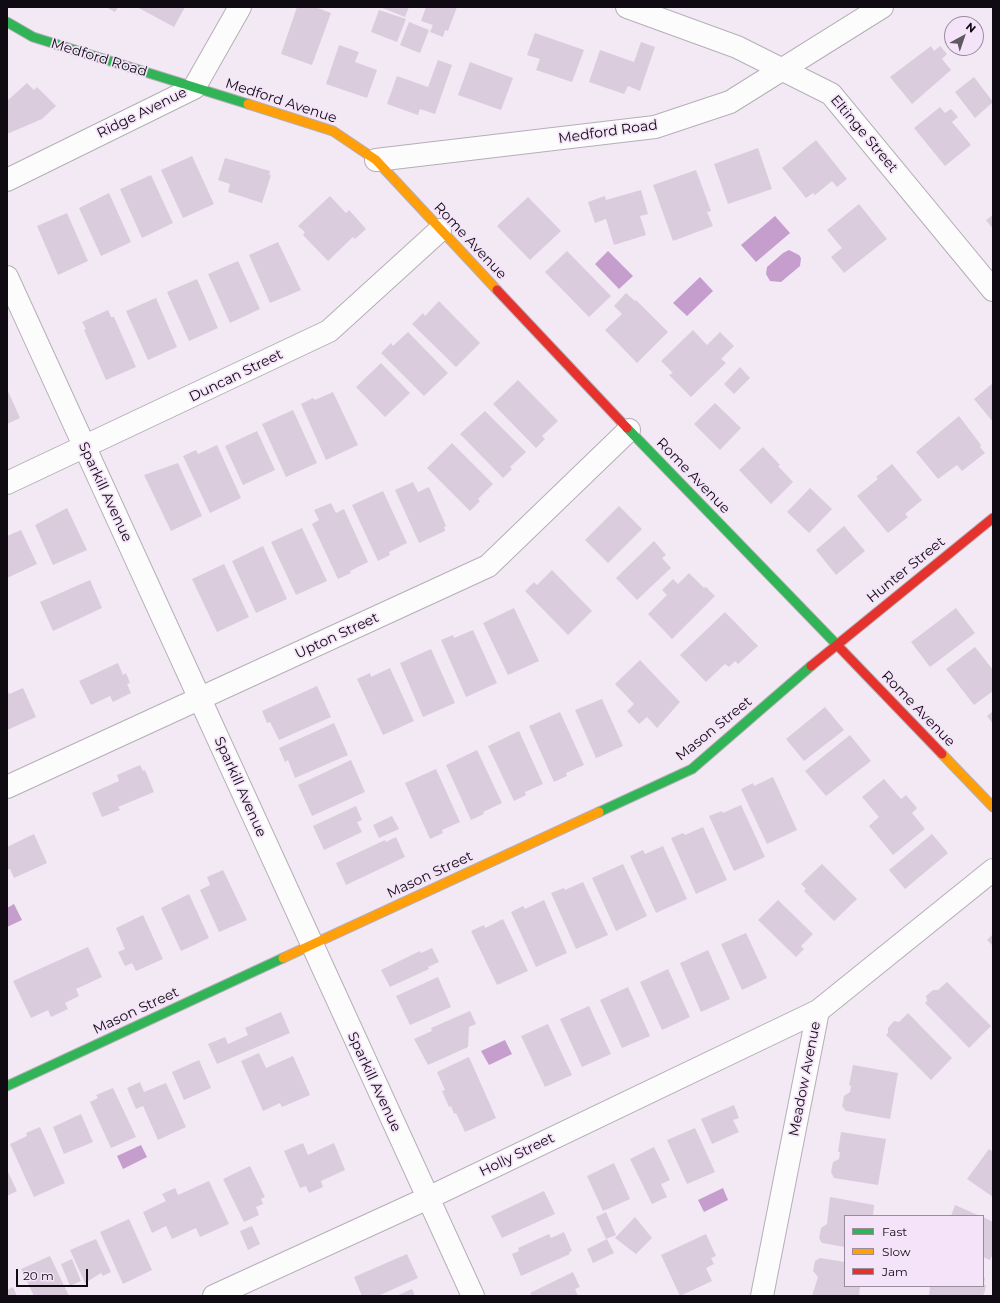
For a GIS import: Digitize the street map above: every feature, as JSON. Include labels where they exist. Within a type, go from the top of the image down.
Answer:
[{"type":"street","name":"Ridge Avenue","points":[[7,180],[194,88],[240,7]]},
{"type":"street","name":"Eltinge Street","points":[[627,7],[737,47],[831,94],[993,290]]},
{"type":"street","name":"Medford Road","points":[[376,160],[655,127],[730,102],[882,7]]},
{"type":"street","name":"Medford Road","points":[[7,22],[33,37],[194,88]]},
{"type":"street","name":"Medford Avenue","points":[[194,88],[333,132],[376,160]]},
{"type":"street","name":"Rome Avenue","points":[[376,160],[629,430],[993,807]]},
{"type":"street","name":"Duncan Street","points":[[7,483],[85,448],[329,331],[440,230]]},
{"type":"street","name":"Sparkill Avenue","points":[[7,277],[311,945],[473,1296]]},
{"type":"street","name":"Upton Street","points":[[7,787],[488,566],[629,430]]},
{"type":"street","name":"Hunter Street","points":[[836,644],[993,518]]},
{"type":"street","name":"Mason Street","points":[[7,1086],[692,769],[836,644]]},
{"type":"street","name":"Meadow Avenue","points":[[762,1296],[818,1011],[993,870]]},
{"type":"street","name":"Holly Street","points":[[214,1296],[428,1198],[818,1011]]},
{"type":"shaded area","points":[[775,216],[790,233],[756,262],[741,245]]},
{"type":"shaded area","points":[[789,250],[799,255],[801,258],[800,266],[781,282],[770,281],[766,274],[767,267],[783,253]]},
{"type":"shaded area","points":[[608,251],[633,276],[619,289],[595,264]]},
{"type":"shaded area","points":[[700,277],[713,291],[687,316],[673,303]]},
{"type":"shaded area","points":[[14,904],[22,920],[7,927],[7,908]]},
{"type":"shaded area","points":[[505,1040],[512,1054],[489,1065],[481,1051]]},
{"type":"shaded area","points":[[141,1145],[147,1157],[123,1169],[117,1156]]},
{"type":"shaded area","points":[[723,1188],[728,1200],[704,1212],[698,1200]]},
{"type":"building","points":[[106,7],[118,7],[115,12]]},
{"type":"building","points":[[137,7],[185,7],[174,27]]},
{"type":"building","points":[[297,7],[315,7],[331,13],[312,65],[281,54]]},
{"type":"building","points":[[380,7],[409,7],[405,17]]},
{"type":"building","points":[[426,7],[457,7],[448,31],[445,30],[443,37],[430,32],[433,25],[421,21]]},
{"type":"building","points":[[379,10],[406,19],[397,42],[371,32]]},
{"type":"building","points":[[409,22],[429,30],[420,53],[400,45]]},
{"type":"building","points":[[535,33],[584,50],[572,82],[536,70],[540,59],[527,55]]},
{"type":"building","points":[[641,42],[655,47],[640,91],[628,86],[624,94],[589,82],[600,50],[634,62]]},
{"type":"building","points":[[339,45],[359,52],[355,62],[377,70],[367,98],[326,84]]},
{"type":"building","points":[[931,46],[934,51],[940,46],[944,51],[945,56],[942,59],[951,70],[912,104],[890,77]]},
{"type":"building","points":[[438,60],[452,65],[435,114],[420,109],[418,115],[387,104],[397,76],[428,87]]},
{"type":"building","points":[[470,62],[513,78],[501,110],[458,95]]},
{"type":"building","points":[[974,77],[993,102],[975,118],[955,92]]},
{"type":"building","points":[[27,83],[34,90],[37,87],[56,106],[42,119],[7,134],[7,101]]},
{"type":"building","points":[[940,107],[945,113],[951,109],[958,117],[952,122],[971,145],[945,166],[914,128]]},
{"type":"building","points":[[816,140],[847,179],[837,187],[832,181],[815,195],[813,193],[806,198],[782,168]]},
{"type":"building","points":[[758,148],[772,189],[728,204],[714,164]]},
{"type":"building","points":[[192,156],[214,204],[183,218],[161,170]]},
{"type":"building","points":[[225,158],[270,171],[269,175],[271,175],[262,203],[228,192],[230,184],[218,180]]},
{"type":"building","points":[[696,170],[711,211],[707,212],[713,226],[673,241],[653,185]]},
{"type":"building","points":[[151,175],[173,223],[142,238],[120,189]]},
{"type":"building","points":[[641,190],[648,214],[640,216],[646,235],[614,245],[606,219],[595,223],[588,202],[605,196],[606,200]]},
{"type":"building","points":[[109,193],[131,242],[101,256],[79,208]]},
{"type":"building","points":[[330,196],[346,213],[349,210],[366,229],[355,239],[353,237],[328,261],[303,235],[305,232],[298,226]]},
{"type":"building","points":[[528,197],[561,231],[530,260],[497,226]]},
{"type":"building","points":[[859,204],[887,239],[844,273],[831,257],[842,248],[827,230]]},
{"type":"building","points":[[67,213],[88,261],[58,275],[37,226]]},
{"type":"building","points":[[993,215],[993,229],[986,220]]},
{"type":"building","points":[[278,242],[301,290],[270,303],[249,255]]},
{"type":"building","points":[[567,251],[611,296],[589,317],[545,272]]},
{"type":"building","points":[[238,261],[260,309],[230,323],[208,274]]},
{"type":"building","points":[[197,279],[218,328],[189,341],[167,292]]},
{"type":"building","points":[[626,293],[635,301],[636,300],[668,332],[637,363],[605,330],[622,314],[614,306]]},
{"type":"building","points":[[156,298],[177,347],[148,360],[126,311]]},
{"type":"building","points":[[439,301],[480,343],[456,367],[412,324],[423,313],[425,316]]},
{"type":"building","points":[[108,310],[111,317],[114,317],[136,367],[106,380],[84,330],[86,329],[82,322]]},
{"type":"building","points":[[693,330],[707,345],[720,332],[734,346],[721,359],[726,363],[691,397],[669,375],[673,373],[661,361]]},
{"type":"building","points":[[408,332],[448,373],[424,396],[381,353],[391,343],[393,346]]},
{"type":"building","points":[[381,363],[410,393],[385,417],[356,387]]},
{"type":"building","points":[[740,367],[750,378],[734,394],[724,384]]},
{"type":"building","points":[[518,380],[558,421],[542,436],[545,439],[536,448],[493,404]]},
{"type":"building","points":[[993,383],[993,422],[974,399]]},
{"type":"building","points":[[7,389],[20,418],[7,424]]},
{"type":"building","points":[[333,392],[358,445],[326,460],[301,404],[313,398],[315,400]]},
{"type":"building","points":[[715,403],[741,428],[720,450],[694,424]]},
{"type":"building","points":[[293,410],[317,463],[286,477],[262,424]]},
{"type":"building","points":[[485,411],[526,452],[510,467],[512,469],[503,478],[460,434]]},
{"type":"building","points":[[959,416],[981,445],[980,447],[985,453],[962,471],[957,465],[938,479],[916,452]]},
{"type":"building","points":[[257,431],[275,470],[243,485],[225,446]]},
{"type":"building","points":[[452,443],[493,484],[478,499],[480,501],[470,511],[427,468]]},
{"type":"building","points":[[217,445],[241,498],[210,513],[183,456],[196,450],[198,454]]},
{"type":"building","points":[[763,447],[793,482],[771,504],[739,470]]},
{"type":"building","points":[[178,463],[202,516],[171,531],[144,475]]},
{"type":"building","points":[[892,464],[922,500],[905,514],[908,517],[888,533],[857,496],[878,479],[876,477]]},
{"type":"building","points":[[413,482],[418,492],[429,487],[446,526],[444,527],[445,531],[419,543],[395,490]]},
{"type":"building","points":[[810,488],[832,509],[809,533],[787,512]]},
{"type":"building","points":[[383,491],[407,543],[389,552],[390,555],[378,561],[352,505]]},
{"type":"building","points":[[331,503],[336,513],[344,509],[368,562],[338,579],[312,524],[319,520],[314,510]]},
{"type":"building","points":[[619,506],[642,529],[608,563],[585,540]]},
{"type":"building","points":[[67,508],[87,550],[53,565],[35,525]]},
{"type":"building","points":[[844,526],[865,551],[836,575],[816,550]]},
{"type":"building","points":[[302,528],[327,581],[296,595],[271,542]]},
{"type":"building","points":[[21,530],[37,564],[7,578],[7,536]]},
{"type":"building","points":[[654,541],[666,555],[662,558],[671,568],[637,600],[616,578]]},
{"type":"building","points":[[263,546],[287,599],[256,613],[232,561]]},
{"type":"building","points":[[224,564],[249,617],[217,632],[192,579]]},
{"type":"building","points":[[552,570],[592,611],[568,635],[525,591],[534,582],[537,585]]},
{"type":"building","points":[[689,573],[704,588],[706,587],[715,596],[672,639],[648,614],[667,595],[662,590],[673,579],[678,584]]},
{"type":"building","points":[[90,580],[102,608],[53,631],[40,602]]},
{"type":"building","points":[[514,608],[539,661],[508,675],[483,623]]},
{"type":"building","points":[[956,608],[975,633],[930,667],[911,642]]},
{"type":"building","points":[[725,612],[758,646],[738,664],[735,661],[729,667],[725,664],[706,682],[680,655]]},
{"type":"building","points":[[473,630],[497,683],[466,697],[441,640],[453,635],[454,638]]},
{"type":"building","points":[[975,647],[993,670],[993,691],[974,705],[946,669]]},
{"type":"building","points":[[431,649],[455,703],[423,717],[400,663]]},
{"type":"building","points":[[640,660],[680,702],[657,728],[647,717],[639,724],[627,711],[634,704],[615,684]]},
{"type":"building","points":[[118,663],[123,675],[126,673],[130,683],[127,684],[131,693],[113,702],[110,696],[91,705],[79,681]]},
{"type":"building","points":[[390,668],[414,721],[383,735],[357,679],[370,673],[371,677]]},
{"type":"building","points":[[317,686],[331,717],[279,740],[270,722],[267,723],[262,711]]},
{"type":"building","points":[[23,688],[36,717],[7,730],[7,689],[9,694]]},
{"type":"building","points":[[602,699],[623,746],[596,758],[575,710]]},
{"type":"building","points":[[825,707],[844,730],[804,761],[786,739]]},
{"type":"building","points":[[993,711],[993,724],[987,716]]},
{"type":"building","points":[[560,712],[584,765],[566,773],[567,776],[554,782],[529,726]]},
{"type":"building","points":[[334,723],[348,755],[295,778],[288,760],[285,762],[279,748]]},
{"type":"building","points":[[519,731],[543,784],[525,792],[526,795],[514,801],[488,746]]},
{"type":"building","points":[[850,735],[871,761],[826,796],[805,771]]},
{"type":"building","points":[[477,750],[502,803],[483,812],[484,814],[471,820],[446,765]]},
{"type":"building","points":[[351,760],[365,792],[312,816],[298,785]]},
{"type":"building","points":[[140,765],[143,771],[145,770],[154,792],[118,807],[120,810],[102,817],[92,793],[119,781],[117,775]]},
{"type":"building","points":[[436,769],[460,822],[442,830],[443,833],[430,839],[405,783]]},
{"type":"building","points":[[773,777],[797,830],[767,844],[741,789],[753,783],[754,786]]},
{"type":"building","points":[[884,779],[901,799],[906,795],[917,808],[912,813],[925,829],[893,855],[869,826],[879,817],[862,797]]},
{"type":"building","points":[[741,805],[765,857],[734,871],[709,816],[722,811],[723,813]]},
{"type":"building","points":[[356,806],[362,820],[357,822],[362,832],[324,850],[313,826]]},
{"type":"building","points":[[392,816],[399,829],[379,838],[373,825]]},
{"type":"building","points":[[703,827],[727,880],[696,894],[671,838],[683,833],[685,835]]},
{"type":"building","points":[[34,834],[47,863],[14,878],[10,869],[7,870],[7,847]]},
{"type":"building","points":[[932,834],[948,853],[905,889],[889,870]]},
{"type":"building","points":[[396,837],[405,857],[346,885],[336,863],[385,840],[386,842]]},
{"type":"building","points":[[663,846],[687,899],[656,913],[630,856],[643,850],[645,854]]},
{"type":"building","points":[[623,864],[647,916],[616,931],[592,878]]},
{"type":"building","points":[[822,864],[857,899],[834,921],[804,891],[806,889],[801,884]]},
{"type":"building","points":[[223,870],[247,920],[219,932],[200,890],[210,885],[207,877]]},
{"type":"building","points":[[583,882],[608,935],[576,949],[551,893],[564,888],[565,890]]},
{"type":"building","points":[[189,894],[209,938],[181,951],[161,908]]},
{"type":"building","points":[[544,900],[567,953],[536,967],[511,912],[523,906],[525,909]]},
{"type":"building","points":[[778,900],[813,934],[801,946],[804,949],[796,957],[758,920]]},
{"type":"building","points":[[143,915],[163,959],[136,971],[132,963],[125,966],[118,952],[125,949],[116,928]]},
{"type":"building","points":[[503,919],[528,971],[497,985],[471,931],[484,925],[485,928]]},
{"type":"building","points":[[746,933],[767,978],[742,990],[721,944]]},
{"type":"building","points":[[993,934],[993,946],[987,940]]},
{"type":"building","points":[[88,947],[102,977],[76,989],[79,996],[65,1003],[68,1009],[51,1017],[48,1010],[31,1018],[13,981]]},
{"type":"building","points":[[432,948],[439,962],[428,967],[429,969],[390,987],[381,970],[420,951],[421,953]]},
{"type":"building","points":[[708,950],[730,999],[701,1012],[680,963]]},
{"type":"building","points":[[668,969],[690,1017],[662,1030],[640,982]]},
{"type":"building","points":[[438,977],[451,1007],[410,1025],[396,996]]},
{"type":"building","points":[[947,982],[991,1026],[969,1048],[925,1003],[927,1001],[926,996],[933,990],[938,990]]},
{"type":"building","points":[[628,987],[650,1036],[622,1048],[600,1000]]},
{"type":"building","points":[[589,1006],[611,1054],[582,1067],[560,1019]]},
{"type":"building","points":[[470,1011],[476,1024],[469,1027],[468,1047],[428,1065],[414,1039],[432,1031],[431,1028]]},
{"type":"building","points":[[281,1012],[290,1033],[217,1064],[208,1044],[225,1037],[228,1044],[248,1035],[245,1028]]},
{"type":"building","points":[[908,1013],[952,1058],[931,1080],[886,1035],[888,1033],[888,1028],[894,1021],[899,1022]]},
{"type":"building","points":[[548,1024],[572,1075],[545,1087],[521,1036]]},
{"type":"building","points":[[259,1053],[266,1068],[293,1056],[310,1095],[282,1107],[280,1103],[263,1111],[241,1061]]},
{"type":"building","points":[[469,1057],[496,1118],[465,1132],[456,1113],[454,1114],[451,1106],[449,1107],[442,1091],[445,1090],[437,1072]]},
{"type":"building","points":[[199,1060],[211,1088],[184,1100],[172,1072]]},
{"type":"building","points":[[853,1065],[898,1073],[890,1119],[846,1111],[842,1106],[844,1096],[850,1092],[851,1086],[849,1085]]},
{"type":"building","points":[[140,1082],[144,1092],[166,1083],[186,1127],[158,1140],[143,1106],[136,1109],[127,1088]]},
{"type":"building","points":[[113,1088],[136,1137],[111,1148],[90,1102],[98,1098],[96,1095]]},
{"type":"building","points":[[734,1105],[739,1118],[733,1120],[739,1132],[712,1144],[701,1119]]},
{"type":"building","points":[[81,1114],[93,1142],[64,1154],[53,1127]]},
{"type":"building","points":[[40,1127],[65,1183],[34,1197],[10,1144],[27,1136],[26,1133]]},
{"type":"building","points":[[695,1128],[715,1172],[687,1184],[667,1140]]},
{"type":"building","points":[[841,1132],[886,1139],[878,1185],[834,1178],[831,1172],[833,1162],[839,1159],[840,1152],[838,1152]]},
{"type":"building","points":[[303,1143],[308,1155],[334,1143],[345,1170],[321,1181],[323,1187],[309,1193],[306,1186],[300,1188],[284,1151]]},
{"type":"building","points":[[654,1147],[670,1180],[661,1184],[667,1197],[652,1204],[630,1159]]},
{"type":"building","points":[[989,1149],[993,1152],[993,1197],[967,1179]]},
{"type":"building","points":[[614,1163],[630,1199],[603,1211],[587,1176]]},
{"type":"building","points":[[250,1166],[265,1197],[261,1199],[263,1204],[256,1207],[259,1215],[244,1222],[223,1179]]},
{"type":"building","points":[[7,1170],[17,1191],[7,1196]]},
{"type":"building","points":[[209,1181],[229,1224],[200,1237],[196,1228],[172,1239],[166,1226],[152,1233],[143,1212],[166,1201],[162,1194],[175,1188],[178,1195]]},
{"type":"building","points":[[544,1191],[555,1214],[502,1238],[491,1216]]},
{"type":"building","points":[[830,1197],[874,1205],[873,1215],[844,1215],[844,1247],[822,1243],[819,1238],[821,1228],[827,1224]]},
{"type":"building","points":[[955,1205],[978,1215],[951,1215]]},
{"type":"building","points":[[606,1212],[616,1235],[606,1239],[596,1217]]},
{"type":"building","points":[[635,1217],[652,1238],[636,1254],[615,1238]]},
{"type":"building","points":[[984,1218],[993,1222],[993,1254],[990,1260],[984,1257]]},
{"type":"building","points":[[129,1219],[152,1270],[123,1284],[100,1232]]},
{"type":"building","points":[[252,1226],[260,1244],[248,1250],[240,1231]]},
{"type":"building","points":[[564,1232],[572,1251],[569,1252],[570,1254],[521,1276],[512,1254],[519,1251],[518,1248],[549,1234],[551,1238]]},
{"type":"building","points":[[706,1234],[716,1256],[711,1258],[714,1264],[706,1268],[712,1281],[680,1296],[661,1255]]},
{"type":"building","points":[[96,1239],[111,1272],[103,1276],[101,1273],[85,1283],[70,1250]]},
{"type":"building","points":[[607,1239],[614,1253],[593,1263],[587,1249]]},
{"type":"building","points":[[407,1254],[418,1278],[378,1296],[362,1296],[354,1277]]},
{"type":"building","points":[[50,1256],[69,1296],[34,1296],[21,1269]]},
{"type":"building","points":[[820,1258],[844,1262],[844,1287],[860,1287],[859,1296],[812,1296],[818,1277],[813,1271],[815,1261]]},
{"type":"building","points":[[72,1259],[81,1281],[70,1286],[61,1264]]},
{"type":"building","points":[[573,1272],[580,1287],[575,1289],[578,1296],[532,1296],[530,1293]]},
{"type":"building","points":[[984,1284],[986,1286],[982,1296],[929,1296],[930,1287],[984,1287]]},
{"type":"building","points":[[13,1287],[17,1296],[7,1296],[7,1290]]},
{"type":"building","points":[[412,1289],[415,1296],[396,1296]]},
{"type":"traffic: fast","points":[[7,22],[33,37],[248,104]]},
{"type":"traffic: fast","points":[[627,428],[840,648]]},
{"type":"traffic: fast","points":[[599,812],[692,769],[811,666]]},
{"type":"traffic: fast","points":[[7,1086],[283,958]]},
{"type":"traffic: slow","points":[[248,104],[333,131],[376,160],[497,290]]},
{"type":"traffic: slow","points":[[942,754],[993,807]]},
{"type":"traffic: slow","points":[[283,958],[599,812]]},
{"type":"traffic: jam","points":[[497,290],[627,428]]},
{"type":"traffic: jam","points":[[811,666],[993,518]]},
{"type":"traffic: jam","points":[[840,648],[942,754]]}]
